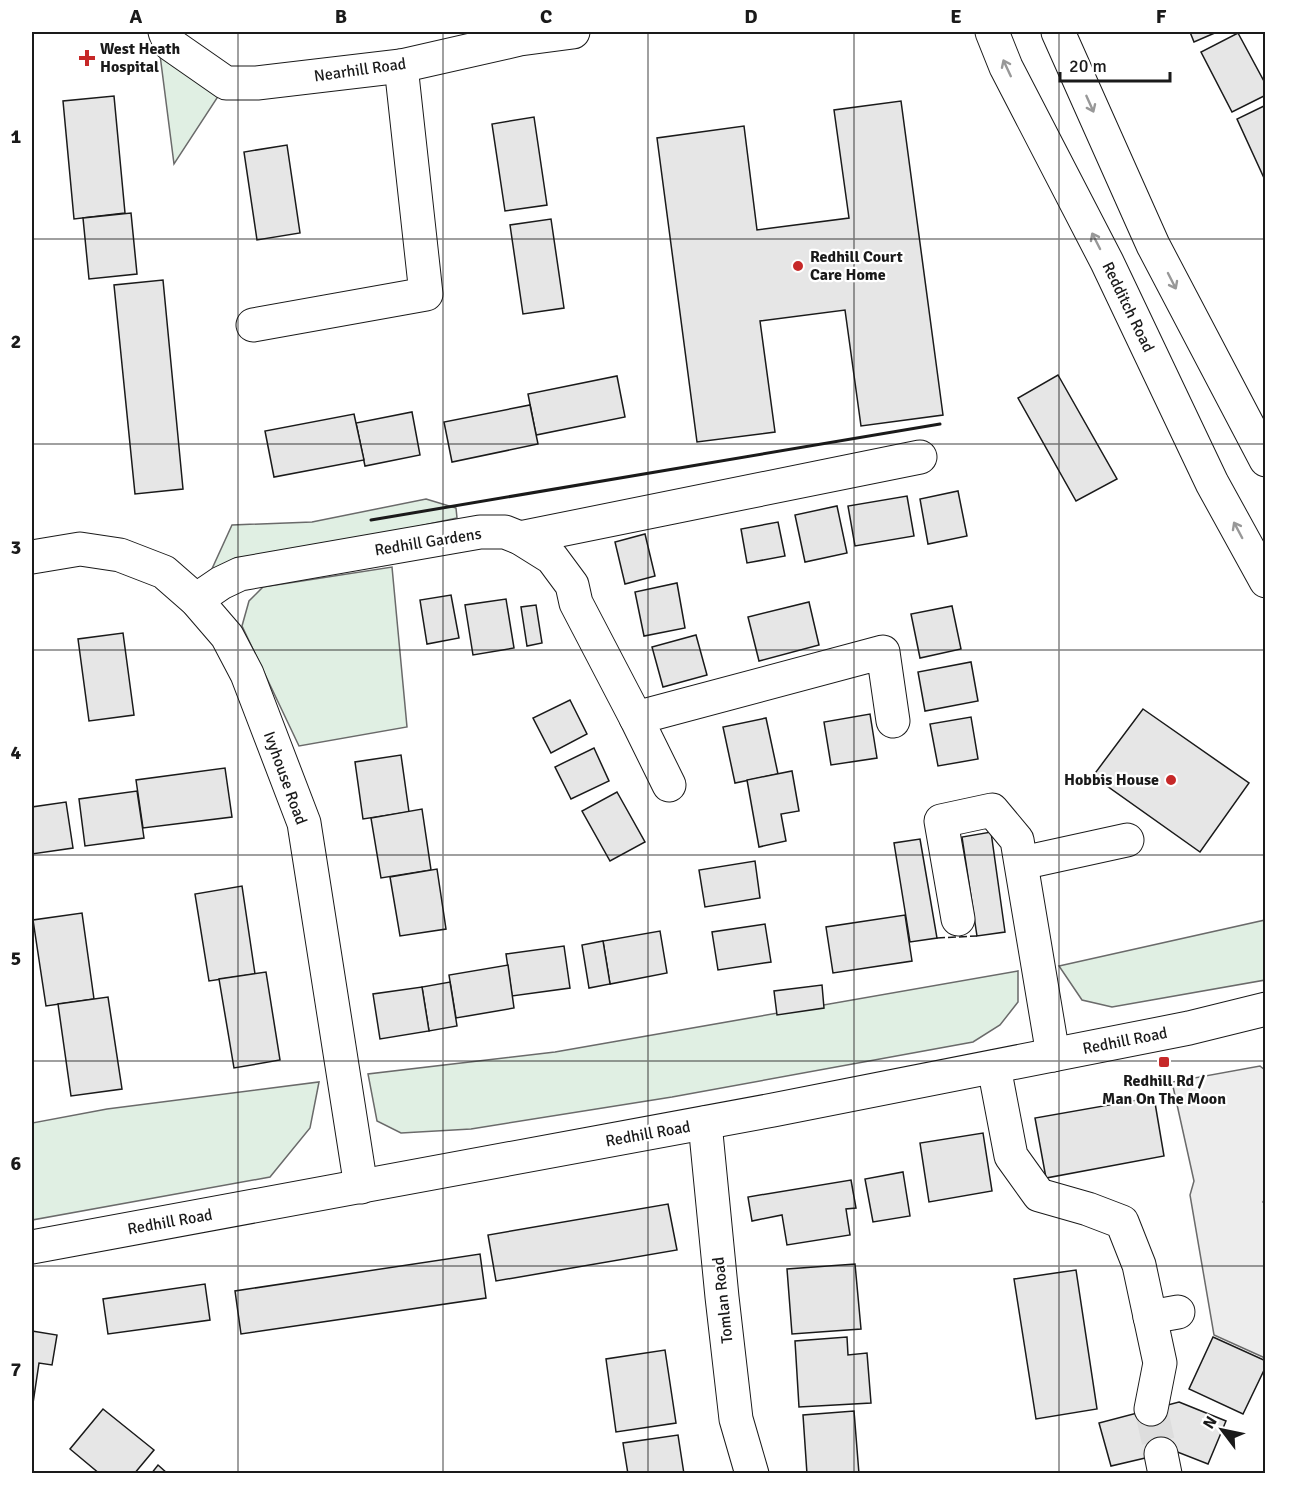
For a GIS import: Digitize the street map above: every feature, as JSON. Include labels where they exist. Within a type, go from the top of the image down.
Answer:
[{"type":"main road","name":"Nearhill Road","points":[[165,32],[170,44],[226,83],[257,83],[400,66],[519,35],[573,32]]},
{"type":"main road","name":"Redditch Road","points":[[992,32],[1006,67],[1107,262],[1212,483],[1266,581]]},
{"type":"main road","points":[[1058,32],[1153,245],[1266,460]]},
{"type":"main road","points":[[254,326],[426,294],[400,66]]},
{"type":"main road","points":[[520,538],[920,457]]},
{"type":"main road","name":"Redhill Gardens","points":[[196,600],[221,583],[240,574],[480,532],[505,532],[520,538],[552,558],[572,585],[576,603],[669,784]]},
{"type":"main road","name":"Ivyhouse Road","points":[[32,557],[80,549],[120,555],[164,572],[196,600],[227,636],[247,674],[304,823],[361,1187]]},
{"type":"main road","points":[[636,718],[883,652],[893,721]]},
{"type":"main road","points":[[958,919],[941,821],[992,810],[1019,852],[1053,1055]]},
{"type":"main road","points":[[1019,852],[1127,840]]},
{"type":"main road","name":"Redhill Road","points":[[32,1247],[994,1068],[1265,1010]]},
{"type":"main road","points":[[994,1068],[1011,1156],[1039,1195],[1088,1209],[1122,1222],[1139,1265],[1164,1315],[1160,1363],[1151,1409]]},
{"type":"main road","name":"Tomlan Road","points":[[705,1123],[736,1419],[752,1473]]},
{"type":"green space","points":[[159,47],[219,95],[174,164]]},
{"type":"green space","points":[[426,499],[456,508],[457,518],[211,571],[232,525],[312,522]]},
{"type":"green space","points":[[392,567],[407,727],[299,746],[242,626],[249,601],[263,587]]},
{"type":"green space","points":[[1265,920],[1265,980],[1112,1007],[1082,1000],[1059,966]]},
{"type":"green space","points":[[1018,971],[1018,1002],[1000,1025],[973,1042],[672,1097],[471,1129],[401,1133],[377,1121],[368,1074],[555,1052]]},
{"type":"green space","points":[[319,1082],[310,1128],[270,1177],[32,1220],[32,1123],[107,1109]]},
{"type":"shaded area","points":[[1260,1066],[1266,1071],[1266,1196],[1263,1202],[1266,1204],[1265,1358],[1214,1335],[1190,1195],[1194,1181],[1172,1082]]},
{"type":"building","points":[[1190,32],[1217,32],[1194,42]]},
{"type":"building","points":[[1238,33],[1266,85],[1266,95],[1232,112],[1201,52]]},
{"type":"building","points":[[114,96],[125,213],[74,219],[63,101]]},
{"type":"building","name":"Redhill Court Care Home","points":[[901,101],[943,415],[861,426],[845,310],[760,321],[775,432],[697,442],[657,138],[744,126],[757,230],[849,218],[834,110]]},
{"type":"building","points":[[1266,105],[1266,177],[1264,178],[1237,119]]},
{"type":"building","points":[[534,117],[547,205],[505,211],[492,124]]},
{"type":"building","points":[[287,145],[300,233],[257,240],[244,152]]},
{"type":"building","points":[[131,213],[137,274],[89,279],[83,218]]},
{"type":"building","points":[[551,219],[564,308],[523,314],[510,225]]},
{"type":"building","points":[[163,280],[183,489],[135,494],[114,285]]},
{"type":"building","points":[[1058,375],[1117,479],[1076,501],[1018,398]]},
{"type":"building","points":[[617,376],[625,417],[536,435],[528,394]]},
{"type":"building","points":[[530,405],[538,444],[452,462],[444,422]]},
{"type":"building","points":[[412,412],[420,455],[365,466],[356,423]]},
{"type":"building","points":[[354,414],[364,460],[274,477],[265,431]]},
{"type":"building","points":[[958,491],[967,536],[928,544],[920,499]]},
{"type":"building","points":[[907,496],[914,536],[855,546],[848,506]]},
{"type":"building","points":[[837,506],[847,553],[805,562],[795,515]]},
{"type":"building","points":[[778,522],[785,556],[747,563],[741,529]]},
{"type":"building","points":[[645,534],[655,576],[625,584],[615,542]]},
{"type":"building","points":[[677,583],[685,628],[644,636],[635,592]]},
{"type":"building","points":[[451,595],[459,638],[427,644],[420,600]]},
{"type":"building","points":[[506,599],[514,648],[473,655],[465,605]]},
{"type":"building","points":[[809,602],[819,645],[759,661],[748,617]]},
{"type":"building","points":[[536,605],[542,643],[527,646],[521,607]]},
{"type":"building","points":[[952,606],[961,649],[920,658],[911,614]]},
{"type":"building","points":[[123,633],[134,715],[89,721],[78,639]]},
{"type":"building","points":[[696,635],[707,675],[663,687],[652,647]]},
{"type":"building","points":[[971,662],[978,701],[925,711],[918,672]]},
{"type":"building","points":[[570,700],[587,734],[551,753],[533,718]]},
{"type":"building","name":"Hobbis House","points":[[1143,709],[1249,783],[1200,852],[1093,776]]},
{"type":"building","points":[[870,714],[877,758],[831,765],[824,722]]},
{"type":"building","points":[[971,717],[978,759],[938,766],[930,724]]},
{"type":"building","points":[[766,718],[778,774],[735,783],[723,727]]},
{"type":"building","points":[[594,748],[609,781],[571,799],[555,767]]},
{"type":"building","points":[[401,755],[409,812],[363,819],[355,762]]},
{"type":"building","points":[[225,768],[232,817],[143,828],[136,780]]},
{"type":"building","points":[[792,771],[799,811],[781,814],[786,841],[759,847],[747,780]]},
{"type":"building","points":[[137,791],[144,838],[85,846],[79,799]]},
{"type":"building","points":[[617,792],[645,842],[610,861],[582,811]]},
{"type":"building","points":[[66,802],[73,848],[32,854],[32,807]]},
{"type":"building","points":[[422,809],[431,870],[381,878],[371,818]]},
{"type":"building","points":[[991,832],[1005,932],[977,936],[962,837]]},
{"type":"building","points":[[920,839],[937,938],[910,942],[894,843]]},
{"type":"building","points":[[755,861],[760,898],[705,907],[699,870]]},
{"type":"building","points":[[437,869],[446,929],[400,936],[390,877]]},
{"type":"building","points":[[242,886],[255,974],[209,981],[195,894]]},
{"type":"building","points":[[82,913],[94,999],[46,1006],[33,920]]},
{"type":"building","points":[[905,915],[912,961],[833,973],[826,927]]},
{"type":"building","points":[[765,924],[771,962],[718,970],[712,932]]},
{"type":"building","points":[[660,931],[667,973],[610,984],[603,941]]},
{"type":"building","points":[[603,941],[610,984],[589,988],[582,945]]},
{"type":"building","points":[[564,946],[570,988],[512,996],[506,954]]},
{"type":"building","points":[[508,965],[514,1008],[456,1018],[449,975]]},
{"type":"building","points":[[266,972],[280,1060],[234,1068],[219,979]]},
{"type":"building","points":[[450,982],[457,1026],[429,1031],[422,987]]},
{"type":"building","points":[[822,985],[824,1008],[777,1015],[774,991]]},
{"type":"building","points":[[422,987],[429,1031],[380,1039],[373,994]]},
{"type":"building","points":[[108,997],[122,1089],[71,1096],[58,1004]]},
{"type":"building","points":[[1154,1097],[1164,1156],[1046,1178],[1035,1118]]},
{"type":"building","points":[[983,1133],[992,1191],[929,1202],[920,1143]]},
{"type":"building","points":[[903,1172],[910,1216],[873,1222],[865,1179]]},
{"type":"building","points":[[851,1180],[856,1208],[846,1209],[850,1235],[787,1245],[782,1215],[752,1221],[748,1197]]},
{"type":"building","points":[[668,1204],[677,1250],[496,1281],[488,1235]]},
{"type":"building","points":[[480,1254],[486,1298],[241,1334],[235,1291]]},
{"type":"building","points":[[855,1264],[861,1329],[792,1334],[787,1269]]},
{"type":"building","points":[[1076,1270],[1097,1409],[1036,1419],[1014,1279]]},
{"type":"building","points":[[205,1284],[210,1320],[108,1334],[103,1299]]},
{"type":"building","points":[[32,1331],[57,1335],[52,1365],[39,1363],[32,1410]]},
{"type":"building","points":[[847,1337],[848,1355],[867,1353],[871,1403],[799,1407],[795,1341]]},
{"type":"building","points":[[1213,1337],[1266,1361],[1266,1366],[1243,1414],[1189,1389]]},
{"type":"building","points":[[665,1350],[676,1423],[616,1432],[606,1359]]},
{"type":"building","points":[[1179,1402],[1226,1421],[1208,1464],[1175,1451],[1111,1466],[1099,1423]]},
{"type":"building","points":[[103,1409],[154,1450],[134,1474],[100,1474],[70,1449]]},
{"type":"building","points":[[854,1411],[859,1474],[807,1474],[803,1415]]},
{"type":"building","points":[[678,1435],[684,1474],[628,1474],[623,1443]]},
{"type":"building","points":[[158,1465],[168,1474],[151,1474]]},
{"type":"tunnel","points":[[1151,1409],[1161,1454]]},
{"type":"fence","points":[[937,938],[977,936]]},
{"type":"wall","points":[[371,520],[940,424]]},
{"type":"place","name":"West Heath Hospital","points":[[87,58]]},
{"type":"place","name":"Redhill Court Care Home","points":[[798,266]]},
{"type":"place","name":"Hobbis House","points":[[1171,780]]},
{"type":"place","name":"Redhill Rd / Man On The Moon","points":[[1164,1062]]}]
